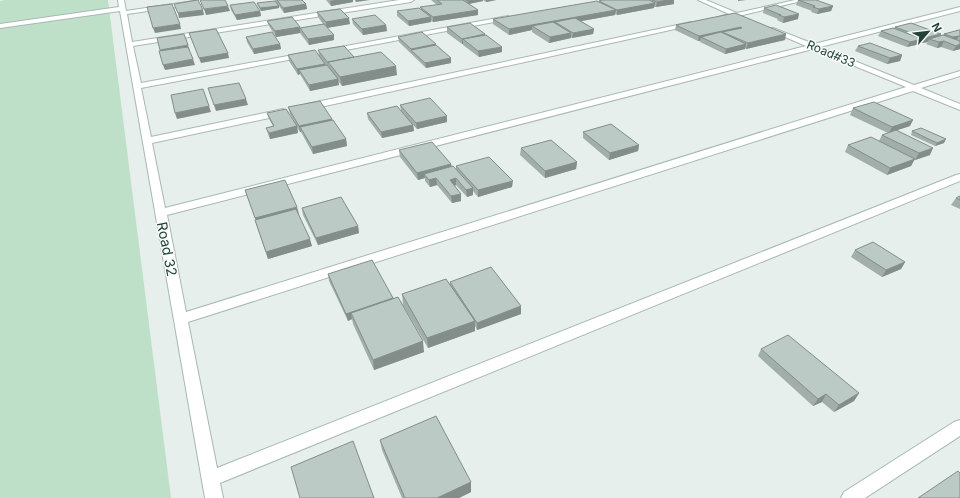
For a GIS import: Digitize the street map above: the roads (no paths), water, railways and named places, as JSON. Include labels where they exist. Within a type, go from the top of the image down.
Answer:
[{"type":"street","points":[[0,26],[122,7],[213,0]]},
{"type":"street","points":[[129,45],[411,0]]},
{"type":"street","points":[[701,0],[750,20]]},
{"type":"street","points":[[713,19],[803,0]]},
{"type":"street","name":"Road 32","points":[[122,7],[214,498]]},
{"type":"street","points":[[160,213],[960,9]]},
{"type":"street","points":[[324,52],[512,17]]},
{"type":"street","points":[[147,141],[697,23]]},
{"type":"street","name":"Road#33","points":[[764,26],[960,107]]},
{"type":"street","points":[[137,86],[309,54]]},
{"type":"street","points":[[180,318],[960,74]]},
{"type":"street","points":[[210,479],[960,177]]},
{"type":"street","points":[[850,498],[960,427]]}]
